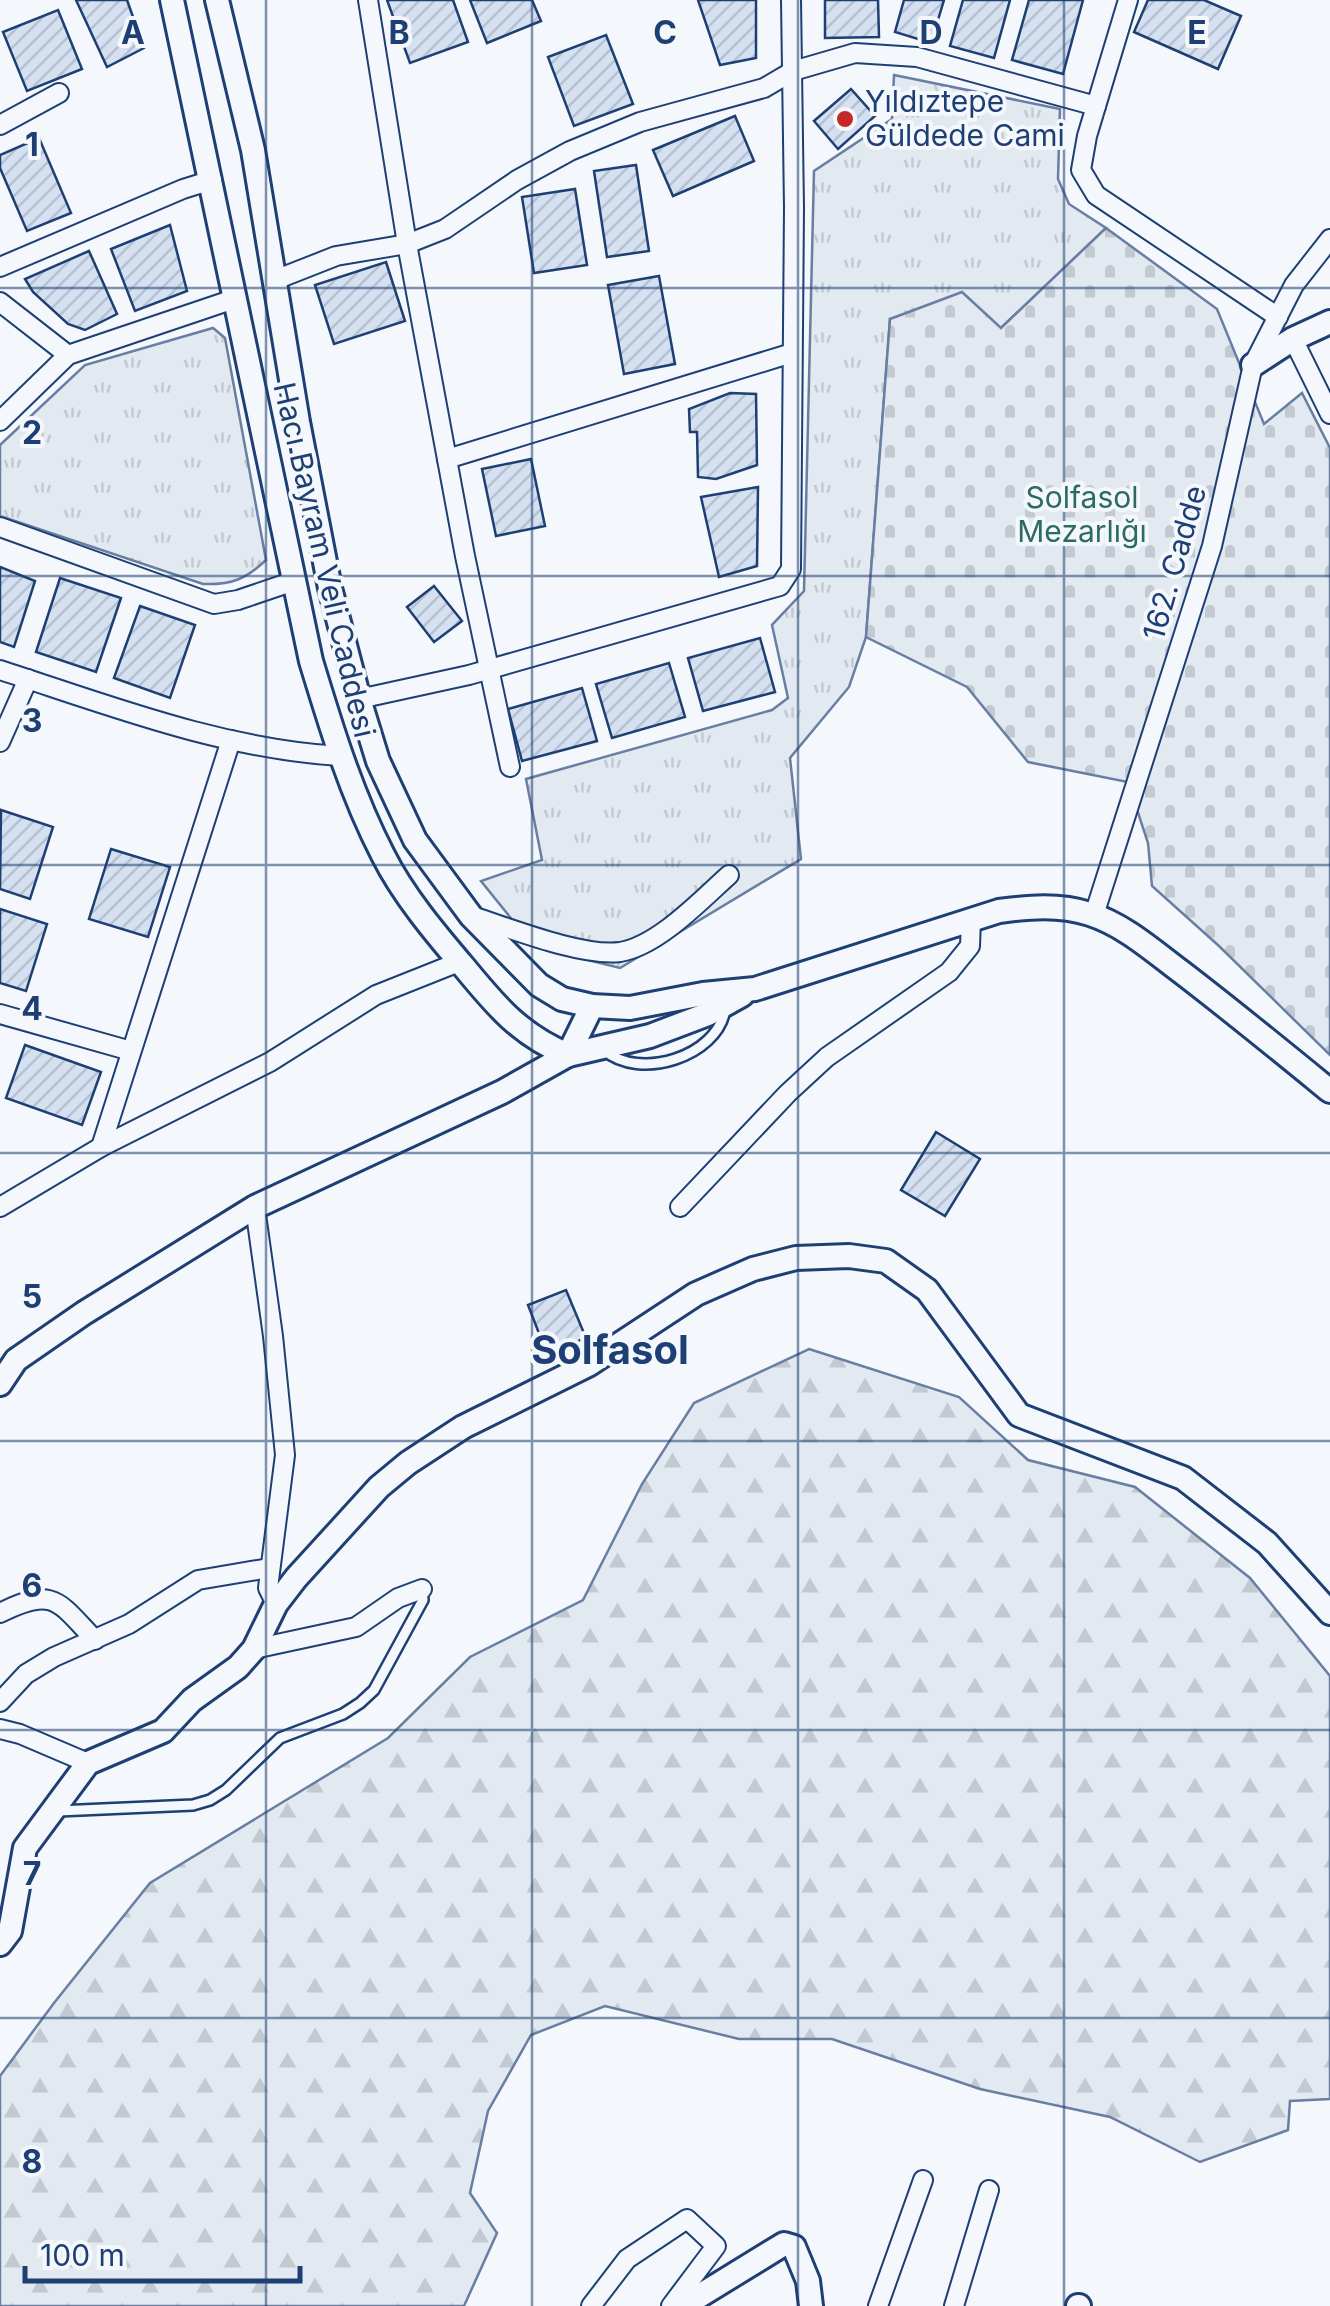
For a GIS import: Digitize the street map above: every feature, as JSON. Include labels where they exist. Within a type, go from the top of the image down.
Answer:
[{"type":"main road","name":"Hacı Bayram Veli Caddesi","points":[[172,0],[311,661],[340,756],[384,858],[433,931],[517,1026],[540,1043],[568,1055]]},
{"type":"main road","points":[[218,0],[254,150],[326,570],[378,761],[415,840],[471,916],[539,985],[562,998],[592,1006],[630,1008],[755,988],[970,919],[1030,906],[1057,908],[1094,915],[1136,938],[1330,1092]]},
{"type":"main road","points":[[1253,365],[1293,339],[1330,322]]},
{"type":"main road","points":[[0,1384],[16,1360],[255,1207],[502,1092],[568,1055],[650,1036],[755,988]]},
{"type":"main road","points":[[568,1055],[592,1006]]},
{"type":"main road","points":[[0,1944],[10,1931],[25,1848],[88,1763],[163,1732],[192,1700],[238,1667],[254,1648],[276,1604],[379,1487],[463,1427],[588,1365],[696,1294],[753,1269],[796,1258],[849,1256],[886,1261],[927,1290],[1019,1415],[1183,1478],[1267,1544],[1330,1613]]},
{"type":"main road","points":[[683,2306],[784,2244],[794,2247],[808,2280],[810,2306]]},
{"type":"street","points":[[368,0],[407,244],[510,767]]},
{"type":"street","points":[[359,699],[491,669],[780,586],[791,569],[791,0]]},
{"type":"street","points":[[1128,0],[1096,106],[1082,170],[1096,195],[1278,318]]},
{"type":"street","points":[[275,280],[336,256],[407,244],[445,229],[517,180],[570,151],[640,122],[764,88],[792,71],[855,53],[917,57],[1096,106]]},
{"type":"street","points":[[0,125],[59,93]]},
{"type":"street","points":[[0,267],[212,180]]},
{"type":"street","name":"162. Cadde","points":[[1094,915],[1212,546],[1253,365],[1294,285],[1330,239]]},
{"type":"street","points":[[0,421],[68,355],[234,299]]},
{"type":"street","points":[[0,302],[68,355]]},
{"type":"street","points":[[1293,339],[1330,414]]},
{"type":"street","points":[[448,458],[792,353]]},
{"type":"street","points":[[0,527],[214,604],[294,581]]},
{"type":"street","points":[[0,670],[184,730],[296,754],[340,756]]},
{"type":"street","points":[[0,742],[28,679]]},
{"type":"street","points":[[101,1147],[232,740]]},
{"type":"street","points":[[471,916],[569,947],[621,952],[666,931],[729,875]]},
{"type":"street","points":[[680,1207],[828,1057],[948,972],[970,946],[970,919]]},
{"type":"street","points":[[0,1207],[101,1147],[270,1062],[376,995],[459,962]]},
{"type":"street","points":[[0,1014],[131,1051]]},
{"type":"street","points":[[255,1207],[274,1336],[285,1455],[268,1588],[276,1604]]},
{"type":"street","points":[[0,1702],[26,1674],[54,1657],[129,1624],[198,1580],[270,1568]]},
{"type":"street","points":[[254,1648],[356,1627],[398,1598],[422,1590]]},
{"type":"street","points":[[0,1613],[24,1601],[48,1600],[60,1604],[95,1640]]},
{"type":"street","points":[[0,1729],[88,1763]]},
{"type":"street","points":[[878,2306],[923,2180]]},
{"type":"street","points":[[954,2306],[989,2190]]},
{"type":"street","points":[[591,2306],[627,2258],[687,2219],[716,2246],[671,2306]]},
{"type":"lane","points":[[56,1811],[193,1806],[226,1790],[280,1738],[343,1714],[374,1690],[423,1600],[422,1590]]},
{"type":"green space","points":[[894,75],[1060,109],[1058,179],[1069,204],[1106,228],[1001,328],[890,319],[866,637],[849,687],[790,758],[801,859],[620,968],[534,947],[481,881],[542,860],[526,779],[772,710],[788,698],[772,625],[804,591],[814,171],[892,119]]},
{"type":"green space","name":"Solfasol Mezarlığı","points":[[1106,228],[1217,309],[1264,424],[1302,393],[1330,448],[1330,1055],[1152,886],[1148,843],[1128,782],[1028,762],[967,687],[866,637],[890,319],[962,292],[1001,328]]},
{"type":"green space","points":[[213,328],[225,338],[266,560],[259,567],[230,582],[203,584],[0,516],[0,445],[85,365]]},
{"type":"green space","points":[[809,1349],[959,1397],[1028,1460],[1135,1487],[1250,1578],[1330,1676],[1330,2099],[1290,2101],[1288,2130],[1200,2162],[1110,2117],[980,2089],[832,2039],[739,2039],[605,2006],[531,2035],[488,2111],[470,2193],[497,2233],[464,2306],[0,2306],[0,2076],[150,1883],[388,1738],[470,1657],[583,1600],[642,1484],[694,1403]]},
{"type":"building","points":[[76,0],[127,0],[144,48],[107,67]]},
{"type":"building","points":[[387,0],[453,0],[468,42],[410,63]]},
{"type":"building","points":[[470,0],[532,0],[541,21],[487,43]]},
{"type":"building","points":[[698,0],[756,0],[756,58],[720,65]]},
{"type":"building","points":[[825,0],[878,0],[879,37],[825,38]]},
{"type":"building","points":[[904,0],[944,0],[931,43],[895,32]]},
{"type":"building","points":[[963,0],[1010,0],[994,58],[950,46]]},
{"type":"building","points":[[1029,0],[1083,0],[1063,74],[1012,60]]},
{"type":"building","points":[[1148,0],[1204,0],[1241,16],[1218,69],[1134,32]]},
{"type":"building","points":[[58,10],[82,69],[27,91],[3,32]]},
{"type":"building","points":[[606,35],[633,104],[574,126],[548,57]]},
{"type":"building","name":"Yıldıztepe Güldede Cami","points":[[851,89],[875,116],[838,149],[814,121]]},
{"type":"building","points":[[735,116],[754,161],[673,196],[653,150]]},
{"type":"building","points":[[39,138],[71,213],[27,231],[0,168],[0,155]]},
{"type":"building","points":[[636,165],[649,251],[607,257],[594,171]]},
{"type":"building","points":[[575,189],[587,265],[534,273],[522,197]]},
{"type":"building","points":[[170,225],[187,291],[135,311],[111,249]]},
{"type":"building","points":[[89,251],[117,314],[85,330],[68,324],[33,292],[25,279]]},
{"type":"building","points":[[386,262],[405,321],[334,344],[315,285]]},
{"type":"building","points":[[659,276],[675,364],[624,374],[608,285]]},
{"type":"building","points":[[730,393],[756,394],[757,465],[716,479],[698,477],[697,432],[690,432],[689,409]]},
{"type":"building","points":[[531,459],[545,526],[496,536],[482,469]]},
{"type":"building","points":[[758,487],[757,566],[719,577],[701,497]]},
{"type":"building","points":[[0,567],[35,581],[14,647],[0,642]]},
{"type":"building","points":[[60,578],[121,598],[96,672],[36,652]]},
{"type":"building","points":[[434,586],[462,621],[434,642],[407,607]]},
{"type":"building","points":[[140,606],[195,625],[170,698],[114,678]]},
{"type":"building","points":[[760,638],[775,692],[703,711],[688,658]]},
{"type":"building","points":[[669,663],[685,717],[612,738],[596,684]]},
{"type":"building","points":[[582,688],[597,741],[522,761],[508,709]]},
{"type":"building","points":[[1,810],[53,827],[30,899],[0,889]]},
{"type":"building","points":[[111,849],[170,867],[148,937],[89,919]]},
{"type":"building","points":[[0,909],[47,924],[26,991],[0,983]]},
{"type":"building","points":[[25,1045],[101,1072],[82,1125],[6,1098]]},
{"type":"building","points":[[936,1132],[980,1159],[945,1216],[901,1190]]},
{"type":"building","points":[[566,1290],[586,1338],[547,1354],[528,1305]]},
{"type":"place","name":"Yıldıztepe Güldede Cami","points":[[845,119]]},
{"type":"district","name":"Solfasol","points":[[610,1350]]}]
